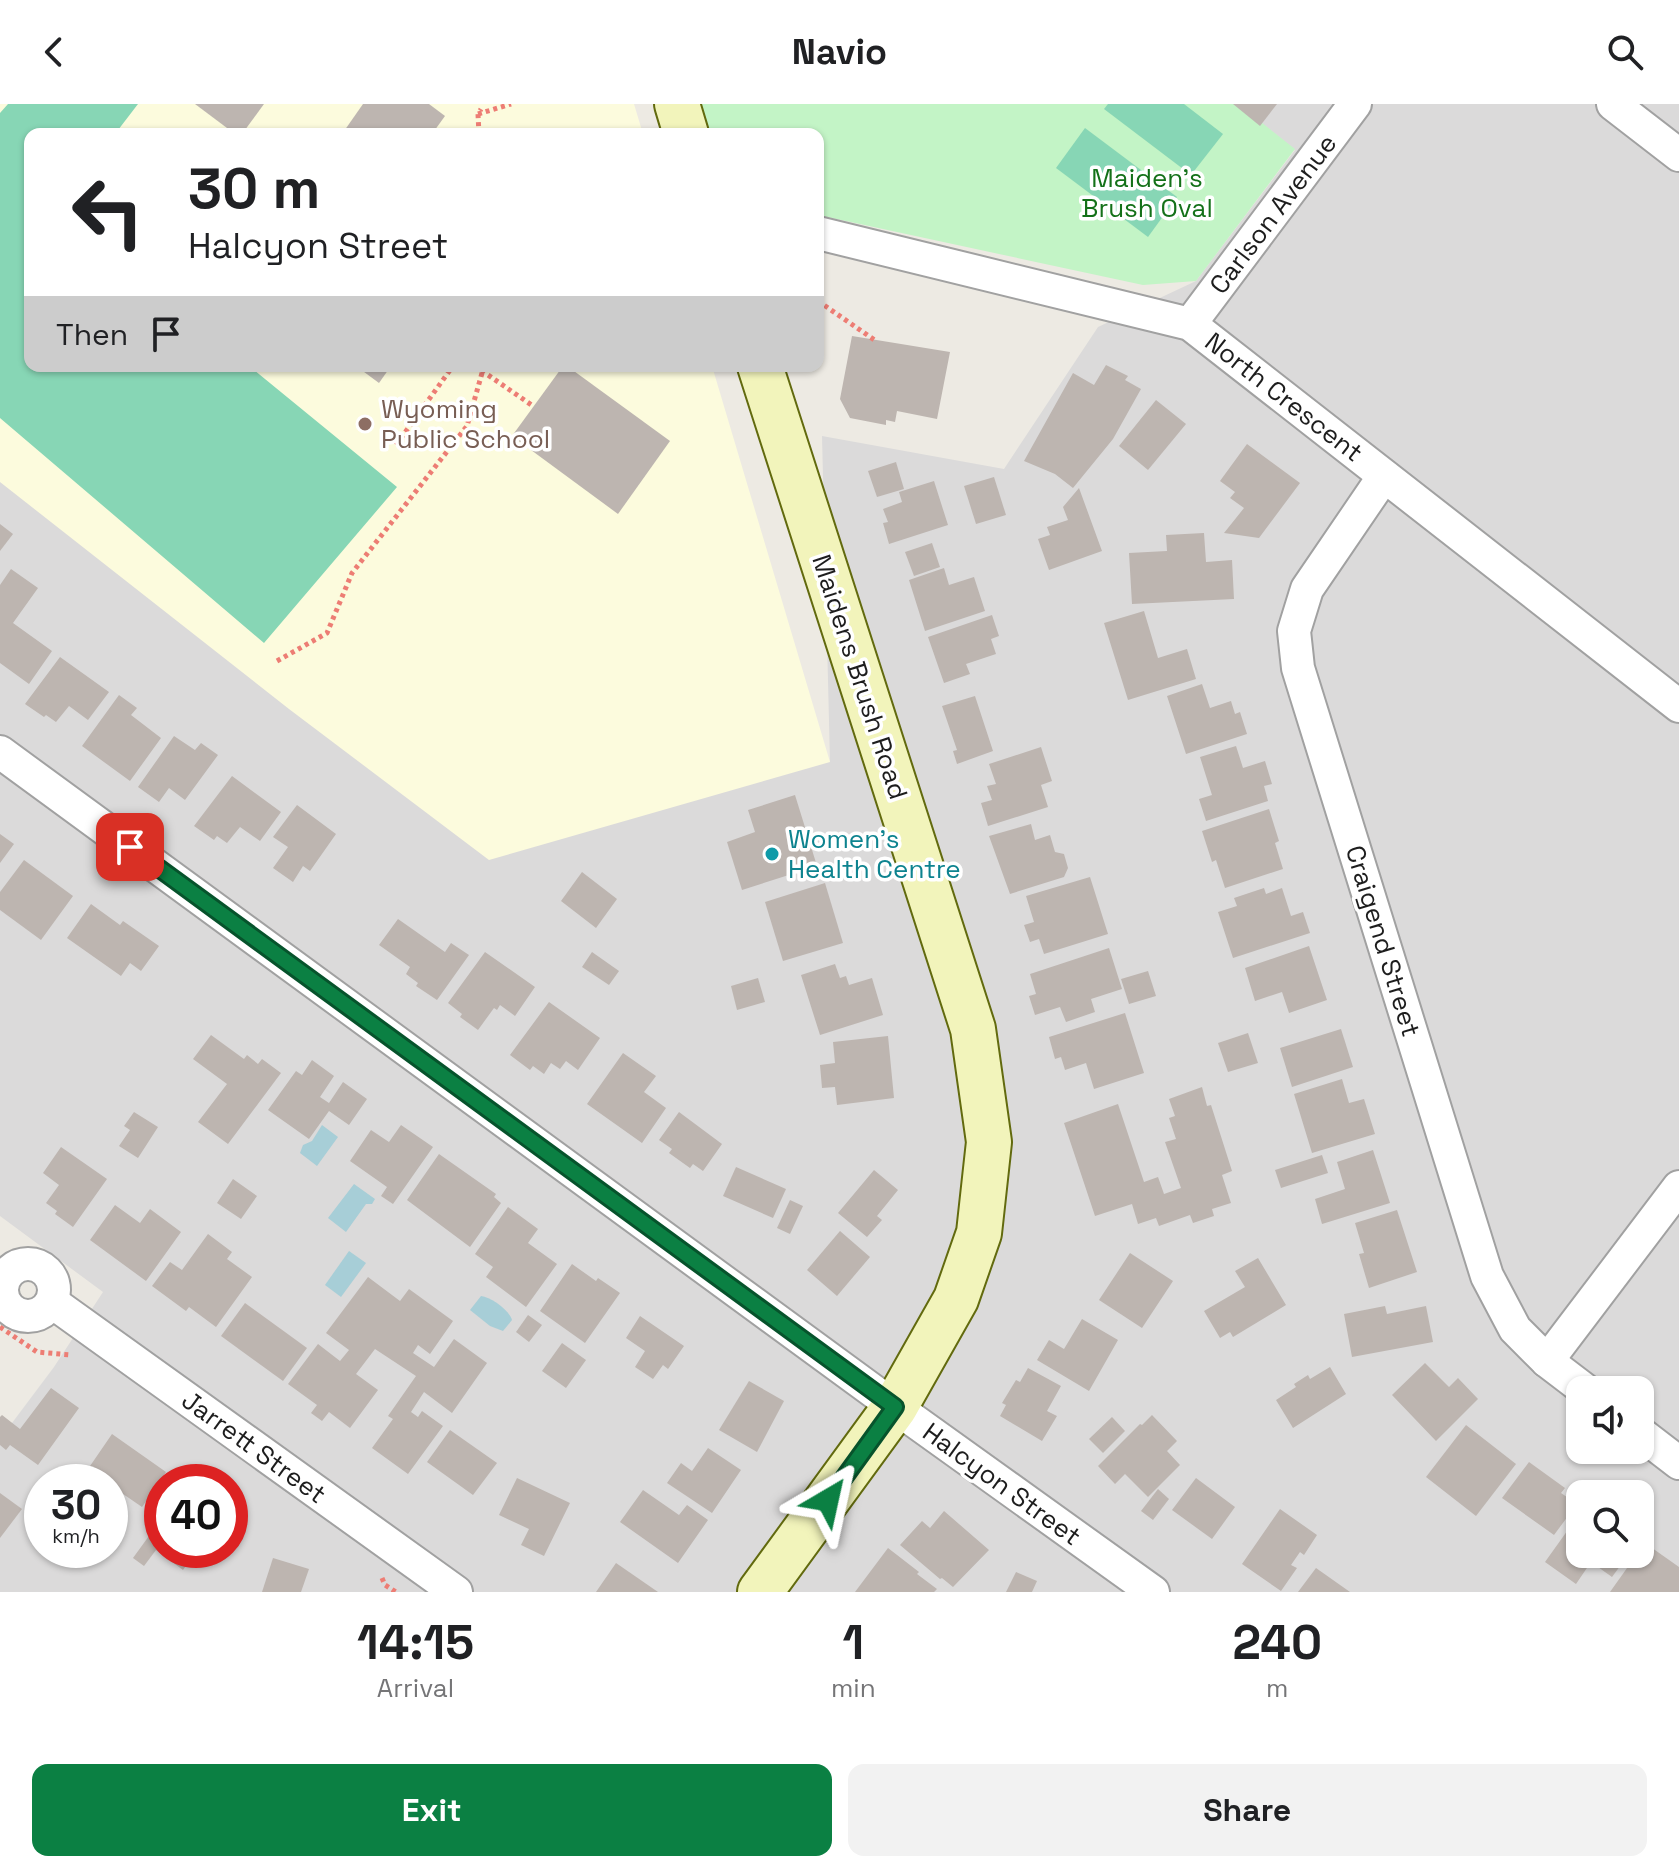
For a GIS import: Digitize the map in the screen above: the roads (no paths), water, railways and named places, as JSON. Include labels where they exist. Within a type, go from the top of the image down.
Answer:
[{"type":"street","points":[[677,104],[684,128]]},
{"type":"street","name":"Carlson Avenue","points":[[1190,324],[1355,104]]},
{"type":"street","points":[[1613,104],[1679,155]]},
{"type":"street","name":"North Crescent","points":[[824,234],[1190,324],[1679,706]]},
{"type":"street","name":"Maidens Brush Road","points":[[760,1592],[895,1407],[956,1299],[979,1233],[989,1142],[973,1029],[762,372]]},
{"type":"street","name":"Craigend Street","points":[[1384,476],[1307,589],[1294,631],[1298,668],[1487,1276],[1515,1329],[1567,1376]]},
{"type":"street","name":"Halcyon Street","points":[[0,752],[1153,1592]]},
{"type":"street","points":[[1547,1361],[1679,1187]]},
{"type":"street","points":[[28,1263],[45,1269],[54,1284],[52,1302],[34,1316],[6,1318],[3,1274],[28,1263]]},
{"type":"street","name":"Jarrett Street","points":[[52,1302],[439,1587]]},
{"type":"street","points":[[1654,1444],[1679,1463]]},
{"type":"water","points":[[322,1125],[338,1137],[317,1166],[300,1153],[303,1145],[312,1141]]},
{"type":"water","points":[[354,1184],[375,1199],[372,1204],[366,1204],[346,1232],[328,1218]]},
{"type":"water","points":[[349,1251],[366,1263],[341,1297],[325,1285]]},
{"type":"water","points":[[481,1296],[499,1305],[510,1316],[512,1320],[503,1331],[490,1326],[470,1310]]},
{"type":"place","name":"Wyoming Public School","points":[[365,424]]},
{"type":"place","name":"Women's Health Centre","points":[[772,854]]},
{"type":"park label","name":"Maiden's Brush Oval","points":[[1147,193]]}]
